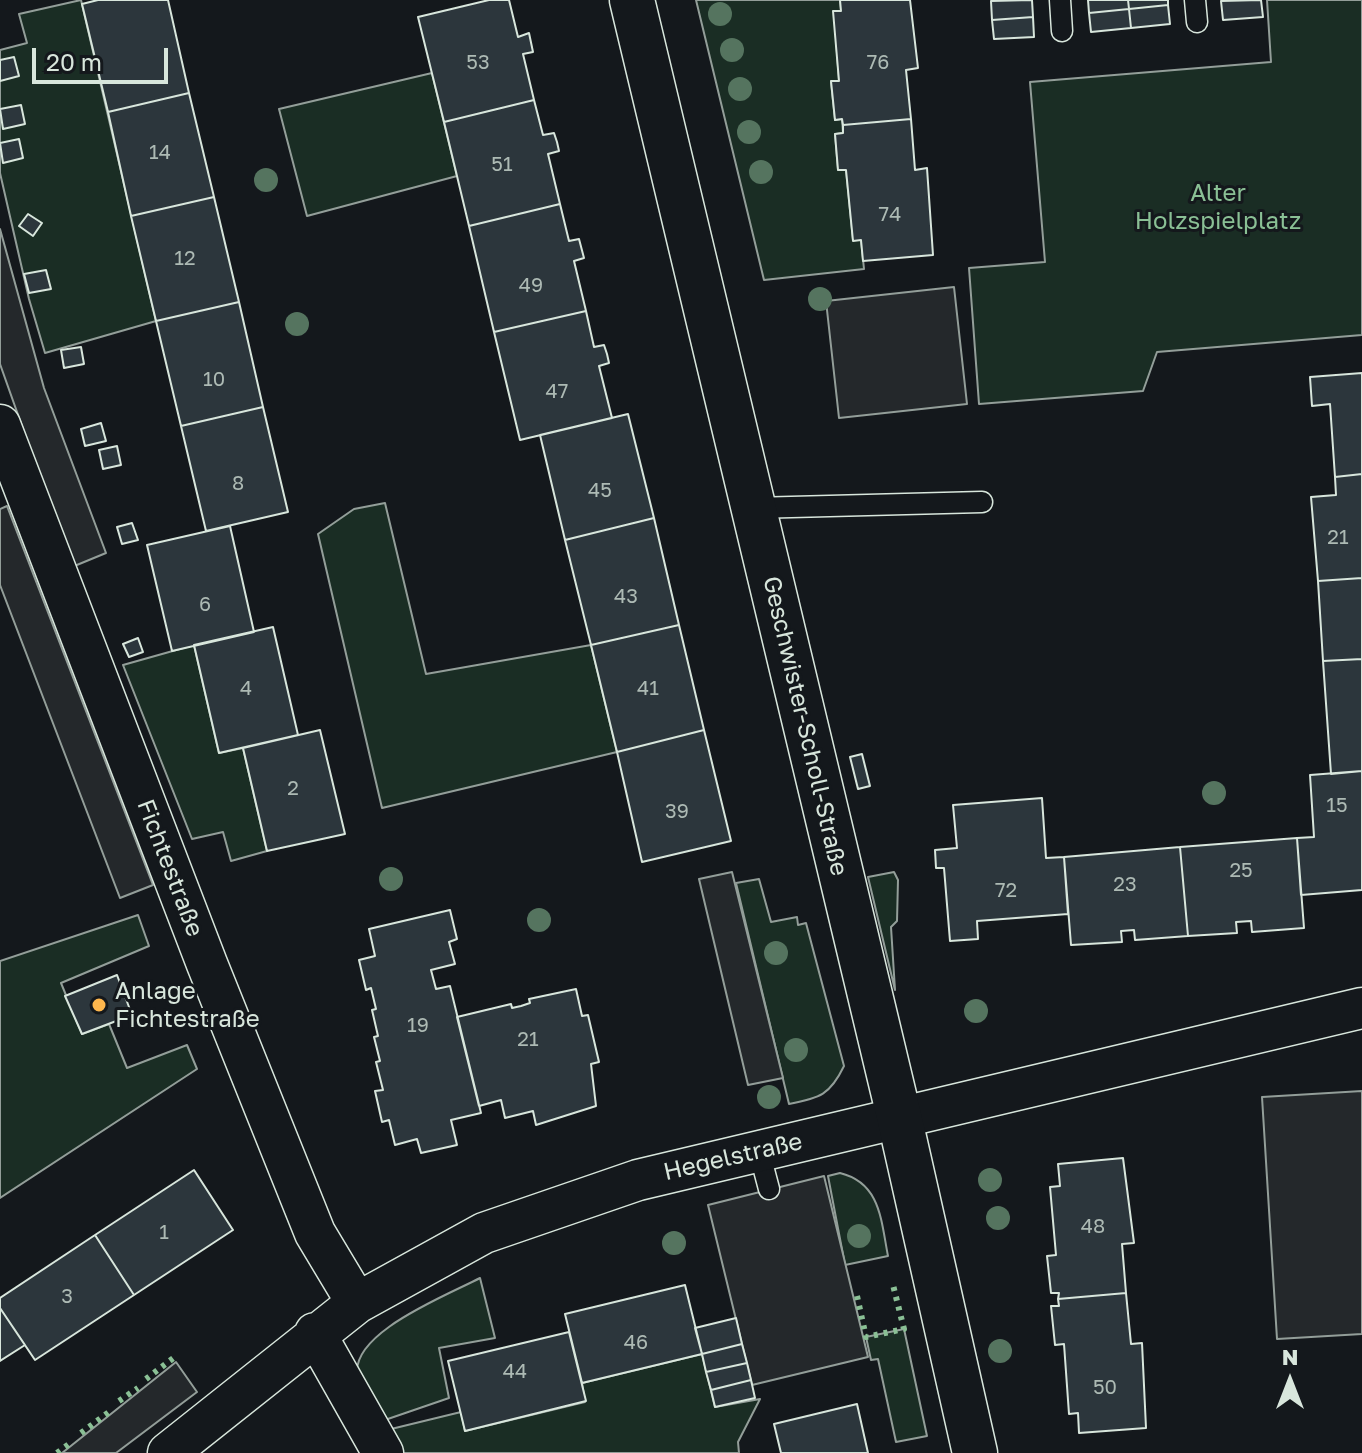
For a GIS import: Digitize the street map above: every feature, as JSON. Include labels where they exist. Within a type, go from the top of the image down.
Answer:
[{"type":"street","name":"Geschwister-Scholl-Straße","points":[[632,0],[899,1116],[975,1453]]},
{"type":"street","name":"Fichtestraße","points":[[0,425],[207,964],[315,1233],[357,1303]]},
{"type":"street","name":"Hegelstraße","points":[[168,1453],[315,1333],[357,1303],[484,1233],[638,1180],[1362,1008]]},
{"type":"street","points":[[315,1333],[383,1453]]},
{"type":"lane","points":[[1060,0],[1062,31]]},
{"type":"lane","points":[[1195,0],[1197,22]]},
{"type":"lane","points":[[753,508],[982,502]]},
{"type":"lane","points":[[759,1151],[769,1189]]},
{"type":"green space","points":[[81,0],[156,321],[45,353],[29,299],[0,173],[0,50],[27,43],[19,14]]},
{"type":"green space","points":[[696,0],[840,0],[841,11],[834,11],[839,81],[831,82],[835,120],[842,119],[843,133],[835,134],[838,170],[846,170],[853,240],[861,240],[864,269],[764,280]]},
{"type":"green space","name":"Alter Holzspielplatz","points":[[1267,0],[1362,0],[1362,335],[1157,352],[1143,391],[979,404],[969,268],[1045,262],[1030,82],[1271,62]]},
{"type":"green space","points":[[432,73],[457,176],[307,216],[279,109]]},
{"type":"green space","points":[[385,503],[426,674],[591,645],[617,752],[382,808],[318,534],[354,509]]},
{"type":"green space","points":[[194,645],[219,753],[243,748],[267,851],[231,861],[223,832],[192,839],[123,665]]},
{"type":"green space","points":[[894,872],[898,880],[897,921],[891,927],[895,990],[868,877]]},
{"type":"green space","points":[[759,879],[771,922],[797,917],[798,925],[806,923],[844,1066],[823,1094],[789,1104],[736,883]]},
{"type":"green space","points":[[138,915],[149,946],[61,983],[82,1034],[109,1024],[127,1068],[187,1045],[197,1069],[0,1198],[0,961]]},
{"type":"green space","points":[[840,1173],[854,1178],[871,1194],[881,1217],[888,1256],[845,1265],[828,1176]]},
{"type":"green space","points":[[480,1278],[495,1338],[439,1348],[449,1398],[382,1421],[358,1378],[358,1362],[368,1346],[402,1318]]},
{"type":"green space","points":[[904,1329],[927,1436],[896,1442],[878,1359],[871,1360],[866,1337]]},
{"type":"green space","points":[[702,1354],[715,1407],[760,1399],[738,1442],[739,1453],[399,1453],[387,1430],[461,1412],[465,1431],[585,1402],[582,1383]]},
{"type":"shaded area","points":[[0,229],[44,388],[106,553],[72,567],[0,364]]},
{"type":"shaded area","points":[[954,287],[967,404],[839,418],[826,301]]},
{"type":"shaded area","points":[[7,506],[153,885],[120,898],[0,585],[0,509]]},
{"type":"shaded area","points":[[732,872],[783,1078],[748,1085],[699,879]]},
{"type":"shaded area","points":[[1362,1091],[1362,1334],[1277,1339],[1262,1097]]},
{"type":"shaded area","points":[[824,1176],[868,1357],[752,1385],[708,1205]]},
{"type":"shaded area","points":[[176,1362],[197,1392],[116,1453],[62,1453]]},
{"type":"building","points":[[98,0],[168,0],[189,93],[108,112],[82,4]]},
{"type":"building","points":[[489,0],[509,0],[518,37],[529,33],[533,52],[523,54],[534,100],[444,122],[418,17]]},
{"type":"building","points":[[840,0],[910,0],[918,68],[906,70],[911,119],[843,125],[842,119],[835,120],[831,81],[839,81],[833,11],[841,11]]},
{"type":"building","points":[[1032,0],[1033,17],[992,20],[991,1]]},
{"type":"building","points":[[1088,0],[1128,0],[1129,9],[1089,13]]},
{"type":"building","points":[[1128,0],[1168,0],[1168,5],[1129,9]]},
{"type":"building","points":[[1261,0],[1263,17],[1223,20],[1221,1]]},
{"type":"building","points":[[1168,5],[1170,24],[1131,28],[1129,9]]},
{"type":"building","points":[[1129,9],[1131,28],[1091,32],[1089,13]]},
{"type":"building","points":[[1033,17],[1034,37],[994,39],[992,20]]},
{"type":"building","points":[[14,57],[19,76],[0,81],[0,60]]},
{"type":"building","points":[[189,93],[214,197],[131,216],[108,112]]},
{"type":"building","points":[[534,100],[543,135],[554,133],[557,142],[559,151],[548,154],[560,204],[469,226],[444,122]]},
{"type":"building","points":[[21,105],[25,124],[3,129],[0,109]]},
{"type":"building","points":[[911,119],[915,170],[927,168],[933,255],[863,261],[861,240],[853,241],[846,170],[838,170],[835,134],[843,133],[843,125]]},
{"type":"building","points":[[19,139],[23,158],[3,163],[0,143]]},
{"type":"building","points":[[214,197],[239,302],[156,321],[131,216]]},
{"type":"building","points":[[560,204],[569,241],[579,239],[584,258],[574,261],[586,311],[494,332],[469,226]]},
{"type":"building","points":[[28,214],[42,223],[33,236],[19,226]]},
{"type":"building","points":[[46,270],[51,289],[29,293],[24,274]]},
{"type":"building","points":[[239,302],[263,407],[181,426],[156,321]]},
{"type":"building","points":[[586,311],[594,347],[604,345],[607,354],[609,363],[599,366],[612,418],[520,440],[494,332]]},
{"type":"building","points":[[81,347],[84,364],[64,368],[61,350]]},
{"type":"building","points":[[1362,373],[1362,474],[1335,477],[1330,404],[1312,406],[1310,377]]},
{"type":"building","points":[[263,407],[288,512],[206,531],[181,426]]},
{"type":"building","points":[[628,414],[654,518],[565,540],[540,435]]},
{"type":"building","points":[[101,423],[106,441],[85,446],[81,429]]},
{"type":"building","points":[[117,446],[121,465],[103,469],[99,450]]},
{"type":"building","points":[[1362,474],[1362,578],[1318,581],[1311,497],[1336,495],[1335,477]]},
{"type":"building","points":[[654,518],[679,625],[591,645],[565,540]]},
{"type":"building","points":[[132,523],[138,540],[122,544],[117,527]]},
{"type":"building","points":[[230,526],[254,632],[172,651],[147,545]]},
{"type":"building","points":[[1362,578],[1362,659],[1323,661],[1318,581]]},
{"type":"building","points":[[679,625],[704,730],[617,752],[591,645]]},
{"type":"building","points":[[273,627],[298,735],[219,753],[194,645]]},
{"type":"building","points":[[138,638],[143,652],[129,657],[123,644]]},
{"type":"building","points":[[1362,659],[1362,771],[1331,774],[1323,661]]},
{"type":"building","points":[[320,730],[345,834],[267,851],[243,748]]},
{"type":"building","points":[[704,730],[731,841],[642,862],[617,752]]},
{"type":"building","points":[[862,754],[870,786],[858,789],[850,757]]},
{"type":"building","points":[[1362,771],[1362,890],[1301,895],[1297,838],[1314,837],[1310,775]]},
{"type":"building","points":[[1042,798],[1046,858],[1064,857],[1068,914],[977,921],[978,939],[950,941],[944,868],[936,868],[935,850],[957,848],[953,805]]},
{"type":"building","points":[[1297,838],[1304,928],[1252,932],[1251,921],[1236,922],[1237,933],[1188,936],[1180,847]]},
{"type":"building","points":[[1180,847],[1188,936],[1135,940],[1134,930],[1121,931],[1122,942],[1071,945],[1064,857]]},
{"type":"building","points":[[450,910],[457,939],[449,942],[455,964],[431,970],[436,989],[450,986],[481,1113],[451,1120],[457,1145],[421,1153],[417,1139],[395,1145],[389,1120],[382,1122],[375,1091],[383,1090],[376,1062],[380,1061],[372,1010],[376,1009],[371,988],[366,990],[359,960],[375,956],[369,929]]},
{"type":"building","name":"Anlage Fichtestraße","points":[[117,975],[132,1015],[82,1034],[65,996]]},
{"type":"building","points":[[576,989],[582,1016],[588,1015],[599,1062],[591,1064],[596,1106],[536,1125],[533,1111],[505,1118],[501,1100],[479,1106],[457,1017],[511,1004],[512,1008],[521,1006],[530,1003],[529,999]]},
{"type":"building","points":[[1123,1158],[1134,1243],[1122,1244],[1126,1293],[1058,1299],[1059,1293],[1051,1293],[1047,1256],[1056,1255],[1050,1187],[1060,1186],[1058,1164]]},
{"type":"building","points":[[194,1170],[233,1230],[134,1295],[95,1235]]},
{"type":"building","points":[[95,1235],[134,1295],[35,1360],[0,1308],[0,1298]]},
{"type":"building","points":[[685,1285],[702,1354],[582,1383],[565,1314]]},
{"type":"building","points":[[1126,1293],[1131,1344],[1142,1343],[1146,1428],[1079,1433],[1078,1413],[1069,1414],[1064,1344],[1055,1345],[1051,1306],[1059,1306],[1058,1299]]},
{"type":"building","points":[[0,1308],[25,1345],[0,1361]]},
{"type":"building","points":[[736,1318],[742,1344],[702,1354],[695,1328]]},
{"type":"building","points":[[569,1332],[586,1401],[465,1431],[448,1361]]},
{"type":"building","points":[[742,1344],[747,1363],[706,1372],[702,1354]]},
{"type":"building","points":[[747,1363],[751,1380],[711,1390],[706,1372]]},
{"type":"building","points":[[751,1380],[755,1398],[715,1407],[711,1390]]},
{"type":"building","points":[[857,1404],[868,1453],[781,1453],[774,1424]]},
{"type":"hedge","points":[[857,1296],[866,1337],[904,1329],[893,1285]]},
{"type":"hedge","points":[[146,1379],[176,1356]]},
{"type":"hedge","points":[[119,1401],[138,1388]]},
{"type":"hedge","points":[[81,1433],[113,1409]]},
{"type":"hedge","points":[[57,1453],[69,1444]]},
{"type":"place","name":"Anlage Fichtestraße","points":[[99,1005]]}]
